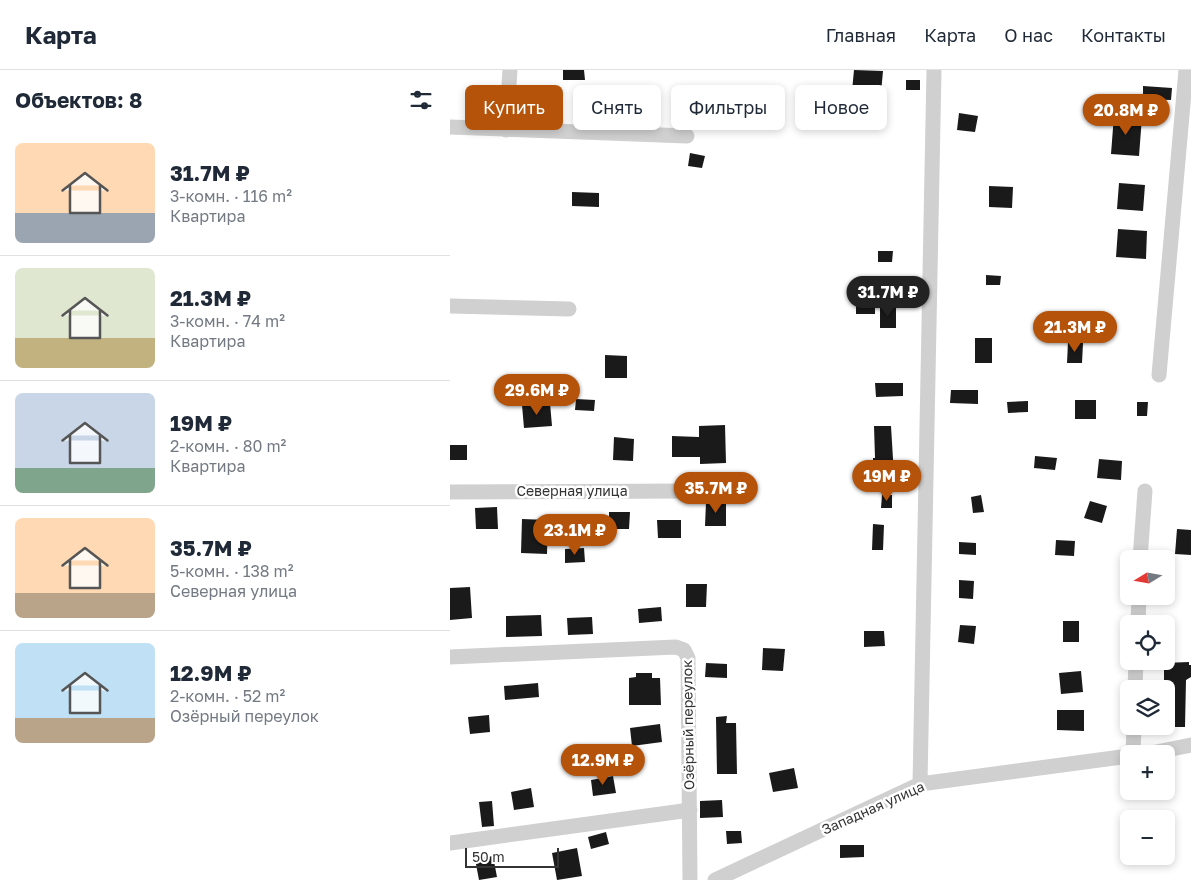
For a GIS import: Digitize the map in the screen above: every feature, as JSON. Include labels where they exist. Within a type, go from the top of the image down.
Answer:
[{"type":"street","points":[[509,85],[510,70]]},
{"type":"street","points":[[920,784],[934,70]]},
{"type":"street","points":[[1159,375],[1186,70]]},
{"type":"street","points":[[450,127],[465,128]]},
{"type":"street","points":[[506,130],[687,136]]},
{"type":"street","points":[[450,306],[569,310]]},
{"type":"street","name":"Северная улица","points":[[450,492],[693,490]]},
{"type":"street","points":[[1141,550],[1145,491]]},
{"type":"street","name":"Озёрный переулок","points":[[450,657],[676,647],[684,650],[688,658],[690,810],[450,843]]},
{"type":"street","points":[[1175,748],[1191,745]]},
{"type":"street","name":"Западная улица","points":[[715,880],[734,876],[920,784],[1120,757]]},
{"type":"street","points":[[690,810],[690,880]]},
{"type":"building","points":[[563,70],[584,70],[585,80],[563,80]]},
{"type":"building","points":[[854,70],[883,71],[882,85],[853,85]]},
{"type":"building","points":[[906,80],[920,80],[920,90],[906,90]]},
{"type":"building","points":[[1143,86],[1172,88],[1171,100],[1143,99]]},
{"type":"building","points":[[959,113],[978,116],[975,132],[957,130]]},
{"type":"building","points":[[1114,115],[1142,117],[1139,156],[1111,154]]},
{"type":"building","points":[[690,153],[705,156],[702,168],[688,166]]},
{"type":"building","points":[[1119,183],[1145,185],[1143,211],[1117,209]]},
{"type":"building","points":[[989,186],[1013,187],[1012,208],[989,207]]},
{"type":"building","points":[[572,192],[599,193],[599,207],[572,206]]},
{"type":"building","points":[[1118,229],[1147,231],[1146,259],[1116,257]]},
{"type":"building","points":[[878,251],[893,251],[892,262],[878,262]]},
{"type":"building","points":[[986,275],[1001,276],[1000,285],[986,285]]},
{"type":"building","points":[[856,302],[875,302],[875,314],[856,314]]},
{"type":"building","points":[[880,307],[896,307],[896,328],[880,328]]},
{"type":"building","points":[[975,338],[992,338],[992,363],[975,363]]},
{"type":"building","points":[[1068,342],[1083,343],[1082,363],[1067,363]]},
{"type":"building","points":[[605,355],[627,356],[627,378],[605,378]]},
{"type":"building","points":[[875,383],[903,383],[903,396],[876,397]]},
{"type":"building","points":[[951,390],[978,390],[978,404],[950,403]]},
{"type":"building","points":[[576,399],[595,400],[594,411],[575,410]]},
{"type":"building","points":[[1075,400],[1096,400],[1096,419],[1075,419]]},
{"type":"building","points":[[1028,401],[1028,412],[1008,413],[1007,402]]},
{"type":"building","points":[[1137,402],[1148,402],[1147,416],[1137,416]]},
{"type":"building","points":[[550,403],[552,426],[524,428],[522,405]]},
{"type":"building","points":[[725,425],[726,463],[700,464],[700,457],[672,457],[672,436],[699,437],[699,426]]},
{"type":"building","points":[[874,426],[891,426],[894,475],[873,475],[873,458],[875,458]]},
{"type":"building","points":[[614,437],[634,439],[633,461],[613,460]]},
{"type":"building","points":[[450,445],[467,445],[467,460],[450,460]]},
{"type":"building","points":[[1035,456],[1057,458],[1055,470],[1034,468]]},
{"type":"building","points":[[1099,459],[1122,461],[1121,480],[1097,478]]},
{"type":"building","points":[[882,495],[892,495],[892,508],[881,508]]},
{"type":"building","points":[[981,495],[984,512],[973,513],[971,497]]},
{"type":"building","points":[[1090,501],[1107,506],[1102,523],[1084,518]]},
{"type":"building","points":[[706,502],[726,503],[726,526],[705,526]]},
{"type":"building","points":[[497,507],[498,529],[476,529],[475,508]]},
{"type":"building","points":[[609,512],[630,512],[629,529],[609,529]]},
{"type":"building","points":[[522,519],[548,520],[547,554],[521,553]]},
{"type":"building","points":[[657,520],[681,520],[681,538],[658,538]]},
{"type":"building","points":[[873,524],[884,525],[883,550],[872,550]]},
{"type":"building","points":[[1177,529],[1191,530],[1191,555],[1175,554]]},
{"type":"building","points":[[1056,540],[1075,541],[1074,556],[1055,555]]},
{"type":"building","points":[[959,542],[976,543],[976,555],[959,554]]},
{"type":"building","points":[[584,548],[585,562],[565,563],[565,549]]},
{"type":"building","points":[[959,580],[974,581],[973,599],[959,598]]},
{"type":"building","points":[[686,584],[707,584],[706,607],[686,607]]},
{"type":"building","points":[[470,587],[472,618],[450,620],[450,588]]},
{"type":"building","points":[[661,607],[662,621],[639,623],[638,609]]},
{"type":"building","points":[[541,615],[542,636],[506,637],[506,616]]},
{"type":"building","points":[[592,617],[593,634],[568,635],[567,618]]},
{"type":"building","points":[[1063,621],[1079,621],[1079,642],[1063,642]]},
{"type":"building","points":[[960,625],[976,626],[974,644],[958,642]]},
{"type":"building","points":[[864,631],[884,631],[885,646],[864,647]]},
{"type":"building","points":[[763,648],[785,649],[783,671],[762,670]]},
{"type":"building","points":[[1189,662],[1189,665],[1191,665],[1191,677],[1186,680],[1185,727],[1175,727],[1175,680],[1164,680],[1164,670],[1175,670],[1175,663]]},
{"type":"building","points":[[706,663],[727,664],[727,678],[705,677]]},
{"type":"building","points":[[1081,671],[1083,692],[1061,694],[1059,673]]},
{"type":"building","points":[[636,673],[652,673],[652,678],[660,678],[661,705],[629,705],[629,678],[636,677]]},
{"type":"building","points":[[538,683],[539,697],[505,700],[504,686]]},
{"type":"building","points":[[1057,710],[1084,710],[1084,731],[1057,730]]},
{"type":"building","points":[[489,715],[490,732],[470,734],[468,717]]},
{"type":"building","points":[[727,716],[726,723],[736,723],[737,774],[717,774],[716,717]]},
{"type":"building","points":[[660,724],[662,742],[632,746],[630,728]]},
{"type":"building","points":[[794,768],[798,788],[773,792],[769,773]]},
{"type":"building","points":[[613,776],[616,793],[593,796],[591,780]]},
{"type":"building","points":[[531,788],[534,807],[514,810],[511,792]]},
{"type":"building","points":[[722,800],[723,817],[700,818],[700,801]]},
{"type":"building","points":[[492,801],[494,826],[482,827],[479,802]]},
{"type":"building","points":[[726,831],[741,831],[742,843],[727,844]]},
{"type":"building","points":[[606,832],[609,844],[591,849],[588,837]]},
{"type":"building","points":[[840,845],[864,845],[864,857],[840,858]]},
{"type":"building","points":[[577,848],[582,876],[557,880],[552,853]]},
{"type":"building","points":[[493,856],[497,877],[479,880],[475,859]]}]
